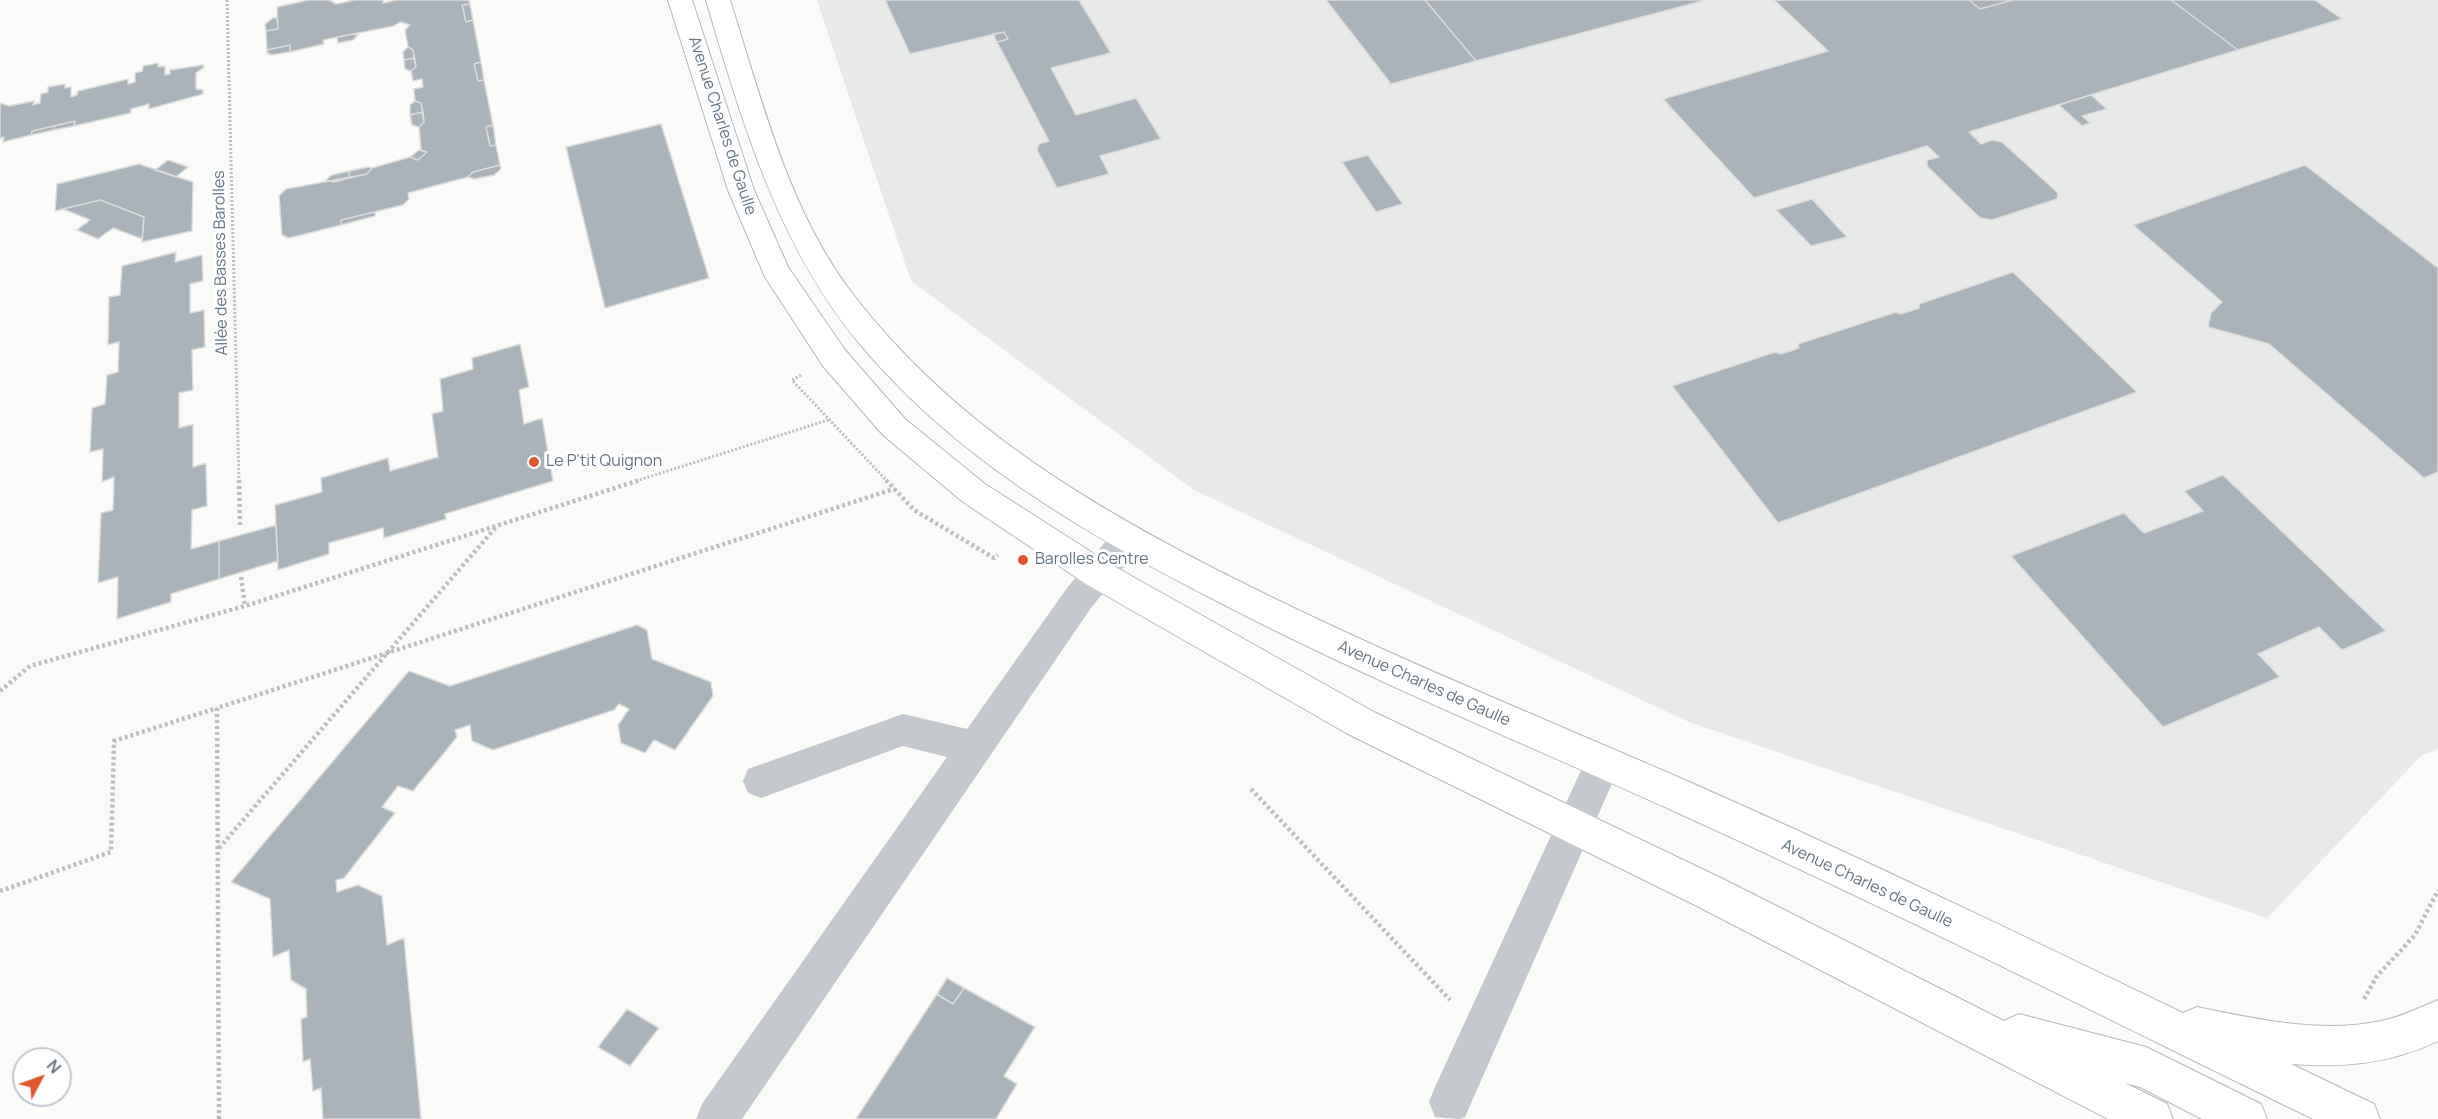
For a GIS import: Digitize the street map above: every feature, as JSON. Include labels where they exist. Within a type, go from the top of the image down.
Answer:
[{"type":"street","name":"Avenue Charles de Gaulle","points":[[680,0],[741,190],[775,270],[834,358],[894,427],[974,493],[1098,574],[1361,723],[1962,1019],[2144,1116]]},
{"type":"street","name":"Avenue Charles de Gaulle","points":[[718,0],[764,142],[812,256],[848,309],[872,338],[956,420],[1001,458],[1128,538],[1260,608],[1384,668],[1721,814],[2359,1119]]},
{"type":"street","points":[[717,1119],[1098,574],[1128,538]]},
{"type":"street","points":[[761,781],[903,730],[976,748]]},
{"type":"street","points":[[1450,1102],[1603,763]]},
{"type":"street","points":[[2145,1016],[2274,1044],[2341,1045],[2388,1040],[2422,1029],[2438,1020]]},
{"type":"street","points":[[1962,1019],[2146,1068],[2246,1119]]},
{"type":"path","name":"Allée des Basses Barolles","points":[[227,0],[240,525]]},
{"type":"path","points":[[0,691],[30,666],[245,606],[828,420]]},
{"type":"path","points":[[0,891],[111,852],[114,741],[894,489]]},
{"type":"path","points":[[218,849],[391,651],[496,526]]},
{"type":"path","points":[[241,577],[245,606]]},
{"type":"path","points":[[218,708],[219,1119]]},
{"type":"path","points":[[1251,789],[1481,1033]]},
{"type":"path","points":[[2362,1002],[2372,980],[2405,949],[2425,919],[2438,890]]},
{"type":"shaded area","points":[[817,0],[2438,0],[2438,749],[2421,756],[2267,918],[1689,722],[1194,490],[911,281]]},
{"type":"building","points":[[309,0],[329,0],[336,4],[355,0],[383,0],[383,3],[397,0],[469,0],[470,4],[462,5],[466,22],[473,20],[481,62],[474,64],[478,81],[484,80],[493,125],[486,127],[490,146],[496,145],[500,165],[473,172],[468,177],[408,193],[409,199],[403,205],[341,220],[341,225],[289,238],[282,235],[279,196],[286,189],[367,174],[372,168],[410,157],[418,160],[427,152],[421,150],[419,127],[424,122],[421,103],[415,101],[414,89],[423,87],[422,79],[413,81],[411,71],[416,67],[413,50],[408,47],[405,30],[410,25],[400,22],[394,26],[323,40],[324,44],[290,52],[290,45],[267,50],[266,31],[278,29],[277,7]]},
{"type":"building","points":[[885,0],[1079,0],[1111,53],[1051,68],[1076,115],[1136,98],[1161,139],[1100,156],[1109,174],[1057,188],[1037,150],[1039,144],[1049,141],[997,42],[1008,39],[1004,32],[910,54]]},
{"type":"building","points":[[1326,0],[1425,0],[1476,61],[1391,84]]},
{"type":"building","points":[[1425,0],[1706,0],[1476,61]]},
{"type":"building","points":[[1774,0],[1969,0],[1980,9],[2013,0],[2171,0],[2238,50],[1969,132],[1981,144],[1992,140],[2002,142],[2058,193],[2057,199],[1992,220],[1980,218],[1927,166],[1927,160],[1939,157],[1927,146],[1754,198],[1663,99],[1828,51]]},
{"type":"building","points":[[1969,0],[2013,0],[1980,9]]},
{"type":"building","points":[[2171,0],[2315,0],[2342,19],[2238,50]]},
{"type":"building","points":[[470,4],[473,20],[466,22],[462,5]]},
{"type":"building","points":[[277,18],[278,29],[266,31],[265,24]]},
{"type":"building","points":[[1004,32],[1008,39],[997,42],[993,34]]},
{"type":"building","points":[[358,35],[353,40],[338,43],[337,37]]},
{"type":"building","points":[[290,45],[290,52],[272,55],[267,53],[267,50]]},
{"type":"building","points":[[408,47],[413,50],[414,58],[404,60],[403,52]]},
{"type":"building","points":[[414,58],[416,67],[411,71],[405,69],[404,60]]},
{"type":"building","points":[[481,62],[484,80],[478,81],[474,64]]},
{"type":"building","points":[[158,63],[158,67],[165,66],[165,75],[170,74],[170,70],[203,65],[204,67],[196,73],[196,89],[203,90],[203,94],[149,109],[149,104],[131,109],[131,113],[74,126],[75,121],[32,131],[31,135],[3,142],[4,137],[0,138],[0,103],[9,106],[34,101],[33,105],[40,103],[41,94],[48,92],[48,87],[65,84],[65,88],[71,87],[71,97],[77,95],[78,91],[128,79],[128,84],[135,82],[135,73],[142,71],[143,66]]},
{"type":"building","points":[[2091,95],[2107,109],[2082,116],[2090,123],[2082,126],[2059,105]]},
{"type":"building","points":[[415,101],[421,103],[423,112],[410,115],[410,105]]},
{"type":"building","points":[[423,112],[424,122],[419,127],[412,125],[410,115]]},
{"type":"building","points":[[75,121],[74,126],[54,130],[54,126]]},
{"type":"building","points":[[661,124],[709,278],[605,308],[566,147]]},
{"type":"building","points":[[493,125],[496,145],[490,146],[486,127]]},
{"type":"building","points":[[54,126],[54,130],[31,135],[32,131]]},
{"type":"building","points":[[419,150],[427,152],[418,160],[410,157]]},
{"type":"building","points":[[1368,155],[1403,204],[1376,212],[1342,162]]},
{"type":"building","points":[[168,160],[188,167],[176,177],[155,170]]},
{"type":"building","points":[[139,164],[193,182],[192,231],[142,242],[144,217],[100,200],[55,211],[57,184]]},
{"type":"building","points":[[500,165],[501,169],[494,175],[474,179],[468,177],[473,172]]},
{"type":"building","points":[[2305,165],[2438,268],[2438,472],[2424,478],[2269,344],[2208,327],[2211,313],[2222,302],[2133,225]]},
{"type":"building","points":[[372,168],[367,174],[349,178],[349,171]]},
{"type":"building","points":[[349,171],[349,178],[334,182],[326,180],[332,175]]},
{"type":"building","points":[[1812,199],[1847,237],[1811,246],[1776,210]]},
{"type":"building","points":[[100,200],[144,217],[142,239],[113,228],[98,239],[77,230],[90,220],[63,209]]},
{"type":"building","points":[[375,212],[375,216],[341,225],[341,220]]},
{"type":"building","points":[[176,252],[175,262],[202,255],[203,281],[190,284],[190,313],[204,310],[205,347],[192,350],[193,390],[179,393],[179,428],[193,424],[193,467],[206,463],[207,506],[192,510],[191,549],[219,541],[219,579],[171,594],[171,602],[117,619],[118,577],[98,583],[101,513],[113,510],[114,477],[102,482],[103,449],[90,452],[92,408],[105,404],[107,375],[118,372],[119,342],[108,345],[109,297],[120,295],[122,266]]},
{"type":"building","points":[[2013,272],[2137,392],[1778,523],[1672,386],[1775,352],[1781,354],[1799,348],[1798,344],[1896,312],[1901,314],[1919,308],[1919,304]]},
{"type":"building","points":[[520,344],[529,387],[519,390],[524,424],[542,418],[553,481],[445,514],[446,519],[384,538],[383,528],[329,543],[329,554],[278,570],[275,505],[322,492],[321,478],[388,458],[390,471],[438,457],[432,414],[443,411],[440,379],[473,369],[472,358]]},
{"type":"building","points":[[2223,475],[2386,631],[2342,650],[2319,627],[2258,654],[2280,677],[2163,727],[2011,556],[2124,513],[2144,533],[2203,511],[2184,491]]},
{"type":"building","points":[[276,525],[278,561],[219,579],[219,541]]},
{"type":"building","points":[[637,625],[647,630],[652,659],[711,682],[713,696],[675,750],[654,740],[645,753],[621,743],[618,725],[629,709],[619,704],[614,710],[493,750],[472,741],[470,725],[455,730],[457,737],[413,791],[398,786],[382,807],[395,813],[344,878],[336,880],[337,892],[358,885],[382,896],[387,945],[404,938],[421,1119],[323,1119],[321,1088],[313,1091],[310,1059],[303,1062],[301,1019],[307,1017],[306,989],[291,980],[289,950],[273,957],[270,899],[231,882],[409,671],[450,686]]},
{"type":"building","points":[[947,978],[964,988],[953,1004],[937,994]]},
{"type":"building","points":[[964,988],[1035,1027],[1004,1076],[1017,1084],[996,1119],[856,1119],[937,994],[953,1004]]},
{"type":"building","points":[[627,1009],[659,1028],[630,1066],[598,1047]]},
{"type":"place","name":"Le P'tit Quignon","points":[[534,462]]},
{"type":"place","name":"Barolles Centre","points":[[1023,560]]}]
